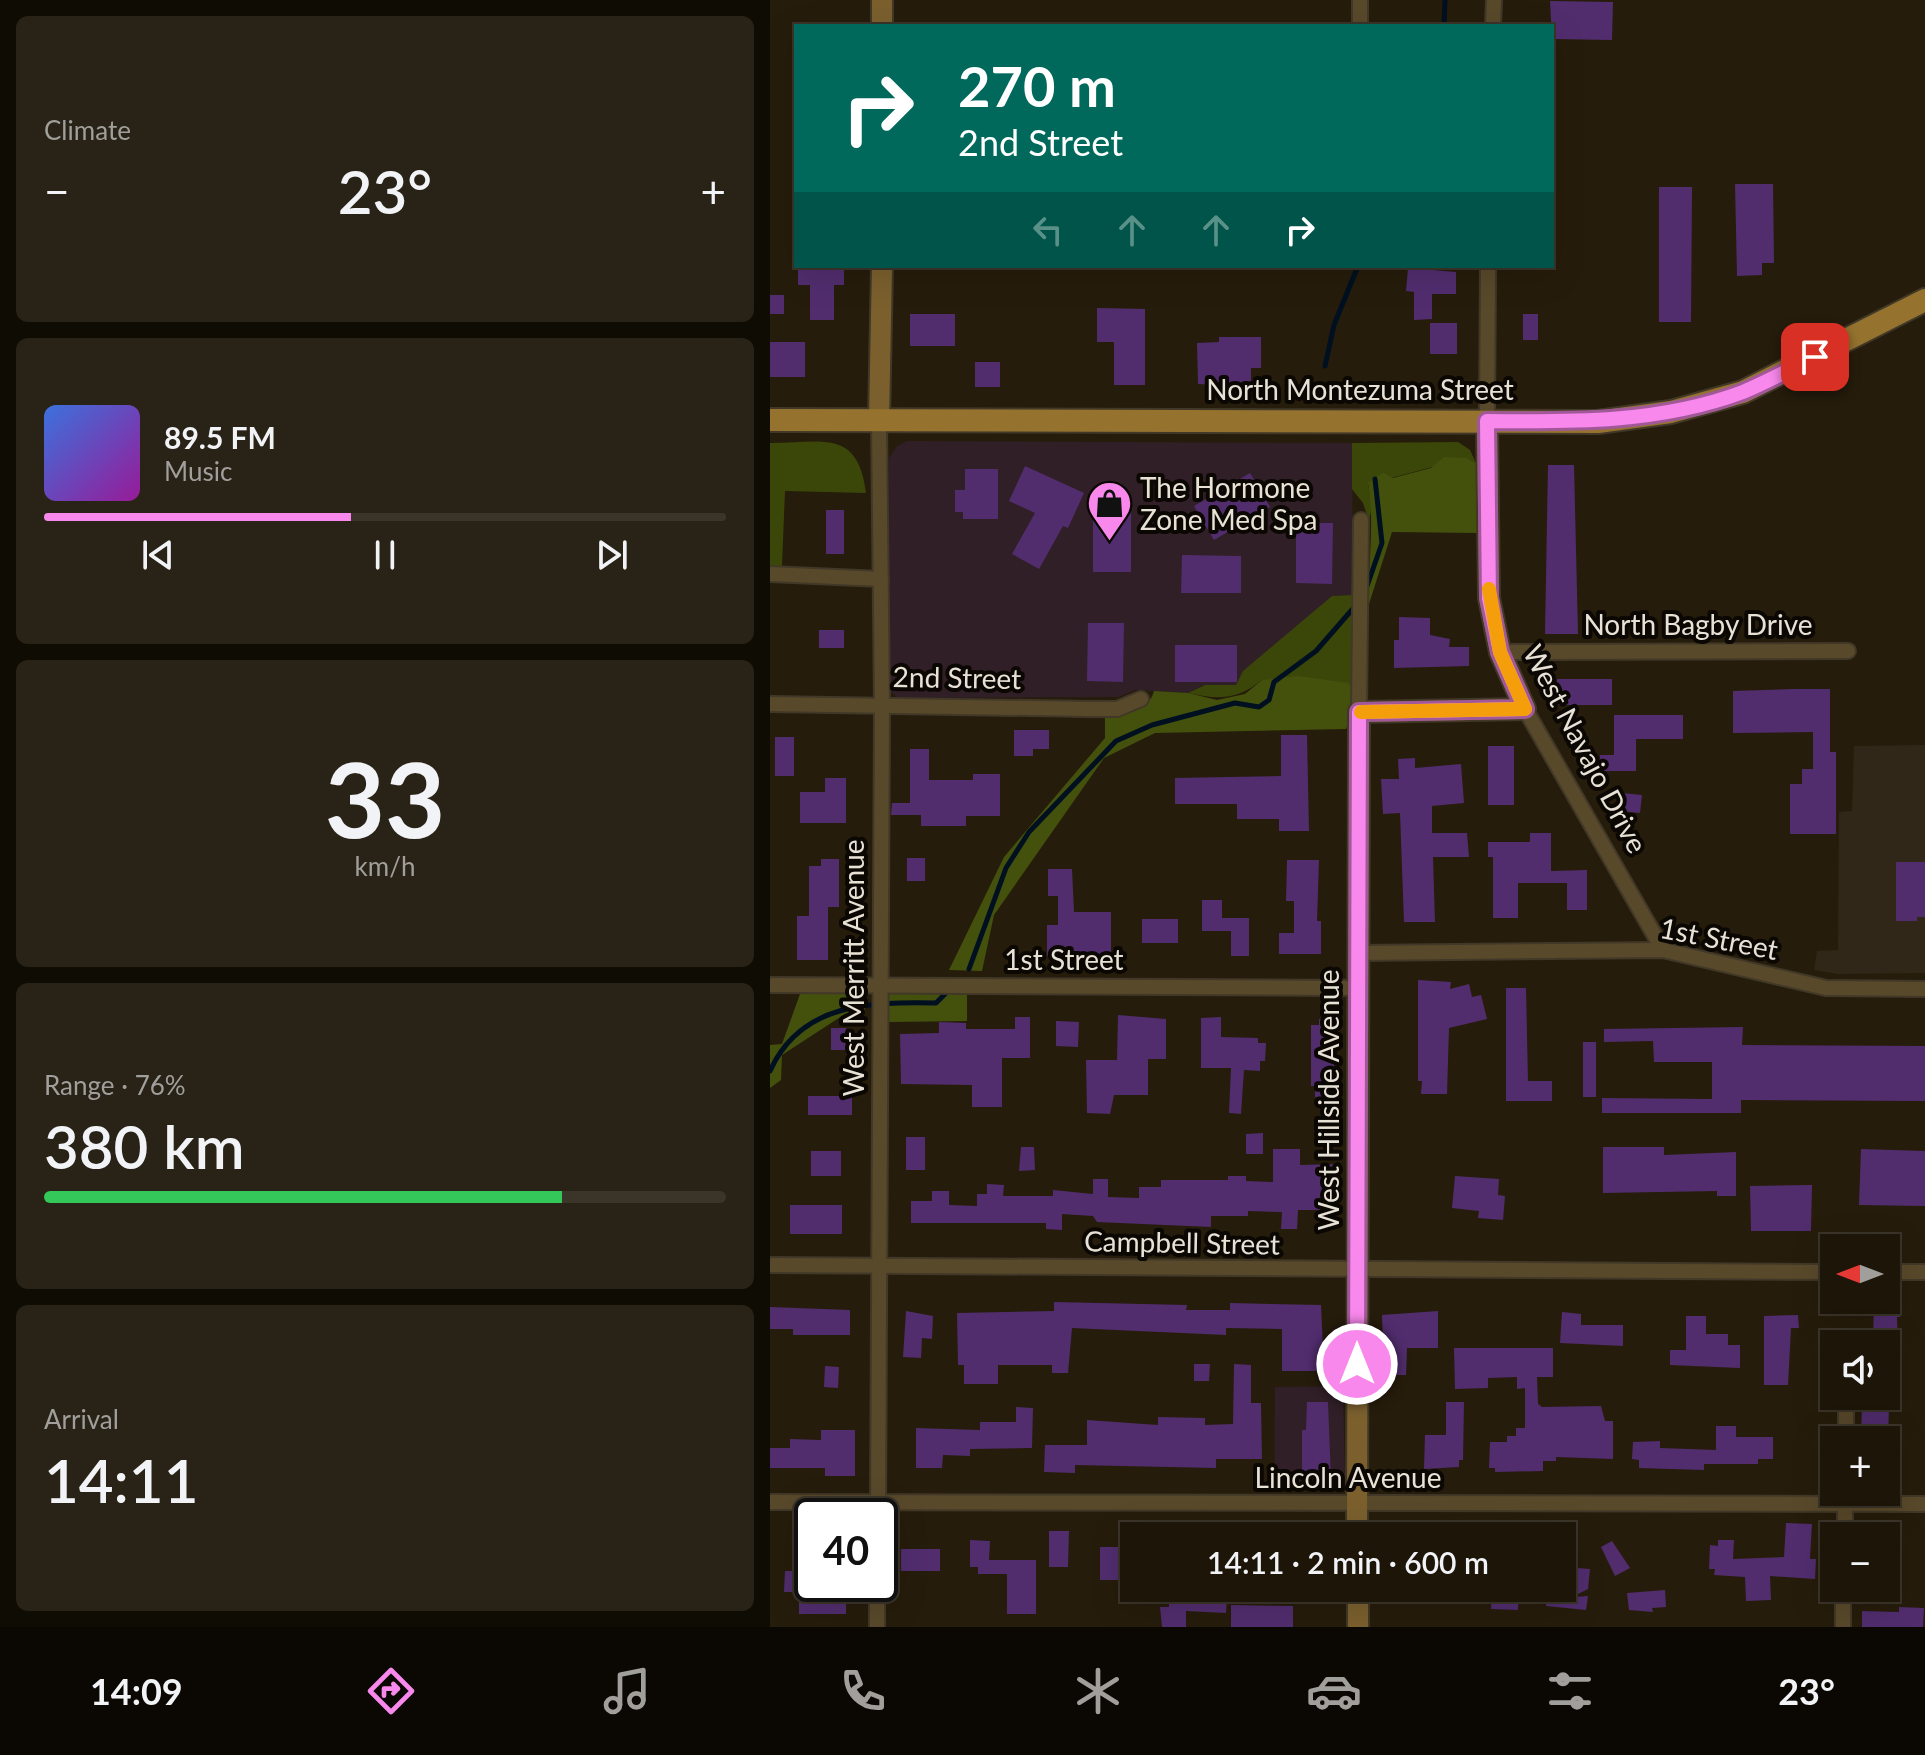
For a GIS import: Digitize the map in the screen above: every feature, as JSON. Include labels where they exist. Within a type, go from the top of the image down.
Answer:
[{"type":"main road","name":"North Montezuma Street","points":[[770,420],[1598,422],[1671,412],[1743,392],[1925,300]]},
{"type":"street","points":[[882,0],[882,24]]},
{"type":"street","points":[[1360,0],[1360,24]]},
{"type":"street","points":[[1493,24],[1494,0]]},
{"type":"street","points":[[879,420],[882,268]]},
{"type":"street","points":[[1487,421],[1488,268]]},
{"type":"street","name":"West Merritt Avenue","points":[[878,1498],[881,1265],[878,987],[882,705],[879,420]]},
{"type":"street","name":"West Navajo Drive","points":[[1487,421],[1489,598],[1500,652],[1525,709],[1663,950]]},
{"type":"street","name":"West Hillside Avenue","points":[[1357,1522],[1361,520]]},
{"type":"street","points":[[770,574],[881,579]]},
{"type":"street","name":"North Bagby Drive","points":[[1500,652],[1848,651]]},
{"type":"street","name":"2nd Street","points":[[770,704],[1117,709],[1141,699]]},
{"type":"street","points":[[1359,712],[1525,709]]},
{"type":"street","name":"1st Street","points":[[1357,953],[1663,950],[1826,988],[1925,989]]},
{"type":"street","name":"1st Street","points":[[770,985],[1357,988]]},
{"type":"street","name":"Campbell Street","points":[[770,1265],[1820,1272]]},
{"type":"street","points":[[1900,1272],[1925,1272]]},
{"type":"street","name":"Lincoln Avenue","points":[[898,1509],[1820,1497]]},
{"type":"street","name":"Lincoln Avenue","points":[[770,1502],[794,1504]]},
{"type":"street","name":"Lincoln Avenue","points":[[1900,1502],[1925,1504]]},
{"type":"street","points":[[877,1602],[877,1627]]},
{"type":"street","points":[[1358,1602],[1358,1627]]},
{"type":"street","points":[[1843,1602],[1843,1627]]},
{"type":"shaded area","points":[[907,441],[1352,443],[1353,595],[1332,596],[1236,685],[1205,685],[1188,693],[1135,690],[1119,697],[898,698],[886,687],[889,458],[897,446]]},
{"type":"shaded area","points":[[1925,745],[1925,973],[1838,974],[1814,970],[1817,951],[1838,950],[1839,812],[1852,811],[1854,746]]},
{"type":"shaded area","points":[[1343,1386],[1345,1478],[1335,1489],[1274,1490],[1275,1387]]},
{"type":"green space","points":[[821,442],[846,449],[862,472],[866,493],[785,491],[782,566],[770,566],[770,443]]},
{"type":"green space","points":[[1458,442],[1470,450],[1476,463],[1467,458],[1368,484],[1372,506],[1369,521],[1363,503],[1352,489],[1352,443]]},
{"type":"green space","points":[[1444,457],[1467,458],[1476,463],[1478,533],[1392,532],[1368,607],[1371,529],[1368,483],[1383,473],[1393,478],[1431,468]]},
{"type":"green space","points":[[1353,595],[1355,691],[1262,680],[1227,697],[1188,693],[1205,685],[1236,685],[1243,671],[1332,596]]},
{"type":"green space","points":[[1298,676],[1348,683],[1355,691],[1354,710],[1346,729],[1155,733],[1104,758],[994,915],[982,971],[949,970],[1004,857],[1105,738],[1105,716],[1141,708],[1154,691],[1188,693],[1217,700],[1245,694],[1262,680]]},
{"type":"green space","points":[[865,990],[865,1012],[845,1014],[782,1055],[781,1080],[770,1088],[770,1045],[782,1044],[800,994]]},
{"type":"green space","points":[[889,990],[967,991],[967,1021],[889,1022]]},
{"type":"building","points":[[1550,1],[1613,2],[1612,40],[1554,39],[1554,24],[1551,24]]},
{"type":"building","points":[[1735,184],[1773,184],[1774,263],[1762,263],[1762,275],[1737,276]]},
{"type":"building","points":[[1659,187],[1692,187],[1691,322],[1659,322]]},
{"type":"building","points":[[798,268],[844,268],[844,285],[834,285],[834,320],[810,320],[810,285],[798,285]]},
{"type":"building","points":[[1408,268],[1456,272],[1456,294],[1432,294],[1432,319],[1414,320],[1414,292],[1406,291]]},
{"type":"building","points":[[770,295],[784,295],[784,314],[770,314]]},
{"type":"building","points":[[1097,308],[1145,309],[1145,385],[1114,385],[1114,342],[1097,342]]},
{"type":"building","points":[[910,314],[955,314],[955,346],[910,346]]},
{"type":"building","points":[[1523,314],[1538,314],[1538,340],[1523,340]]},
{"type":"building","points":[[1430,323],[1457,323],[1457,354],[1430,354]]},
{"type":"building","points":[[1219,337],[1261,337],[1261,368],[1251,368],[1251,387],[1198,384],[1197,343],[1219,342]]},
{"type":"building","points":[[770,342],[805,342],[805,377],[770,377]]},
{"type":"building","points":[[975,362],[1000,362],[1000,387],[975,387]]},
{"type":"building","points":[[1548,465],[1574,465],[1578,634],[1545,634]]},
{"type":"building","points":[[1025,466],[1084,493],[1068,528],[1063,526],[1039,569],[1012,554],[1035,513],[1009,501]]},
{"type":"building","points":[[965,469],[998,469],[998,519],[963,519],[963,512],[955,512],[955,490],[965,490]]},
{"type":"building","points":[[1250,473],[1270,507],[1214,540],[1194,506]]},
{"type":"building","points":[[826,510],[844,510],[844,554],[826,554]]},
{"type":"building","points":[[1093,511],[1131,511],[1131,572],[1093,572]]},
{"type":"building","points":[[1296,523],[1333,523],[1332,584],[1296,583]]},
{"type":"building","points":[[1182,555],[1241,556],[1241,593],[1181,593]]},
{"type":"building","points":[[1399,617],[1430,618],[1430,635],[1450,639],[1449,647],[1469,647],[1469,666],[1394,668],[1394,640],[1399,640]]},
{"type":"building","points":[[1088,623],[1124,623],[1123,682],[1087,681]]},
{"type":"building","points":[[819,630],[844,630],[844,648],[819,648]]},
{"type":"building","points":[[1175,645],[1237,645],[1237,682],[1175,682]]},
{"type":"building","points":[[1557,679],[1612,679],[1612,705],[1557,705]]},
{"type":"building","points":[[1830,689],[1830,752],[1836,752],[1836,834],[1790,834],[1790,784],[1802,784],[1802,769],[1813,769],[1813,732],[1733,733],[1733,691]]},
{"type":"building","points":[[1614,715],[1683,715],[1683,739],[1636,739],[1636,771],[1600,771],[1600,755],[1614,755]]},
{"type":"building","points":[[1014,730],[1049,730],[1049,749],[1033,749],[1033,756],[1014,756]]},
{"type":"building","points":[[1281,735],[1307,735],[1309,831],[1279,831],[1279,819],[1237,819],[1237,804],[1175,804],[1175,778],[1281,776]]},
{"type":"building","points":[[775,737],[794,737],[794,776],[775,776]]},
{"type":"building","points":[[1488,746],[1514,746],[1514,805],[1488,805]]},
{"type":"building","points":[[910,749],[929,749],[929,780],[973,780],[973,774],[1000,774],[1000,816],[966,816],[966,826],[921,826],[921,815],[891,815],[892,803],[910,803]]},
{"type":"building","points":[[1415,758],[1415,768],[1461,764],[1464,803],[1432,806],[1432,833],[1467,833],[1469,857],[1433,857],[1435,922],[1404,922],[1400,813],[1383,814],[1381,779],[1399,779],[1398,759]]},
{"type":"building","points":[[825,778],[846,778],[846,823],[800,823],[800,792],[825,792]]},
{"type":"building","points":[[1622,793],[1642,795],[1640,813],[1620,811]]},
{"type":"building","points":[[1530,833],[1551,833],[1551,871],[1587,870],[1587,910],[1567,910],[1567,883],[1518,883],[1518,918],[1493,918],[1493,857],[1488,857],[1488,842],[1530,842]]},
{"type":"building","points":[[907,858],[925,858],[925,881],[907,881]]},
{"type":"building","points":[[821,859],[839,859],[839,907],[828,907],[828,960],[797,960],[797,916],[809,916],[809,866],[821,866]]},
{"type":"building","points":[[1287,860],[1319,860],[1317,921],[1321,921],[1321,954],[1279,954],[1279,933],[1294,933],[1294,901],[1286,901]]},
{"type":"building","points":[[1896,862],[1925,862],[1925,917],[1917,917],[1917,921],[1896,921]]},
{"type":"building","points":[[1048,869],[1072,869],[1074,912],[1111,912],[1111,955],[1047,956],[1047,925],[1058,925],[1058,896],[1048,896]]},
{"type":"building","points":[[1202,900],[1222,900],[1222,918],[1249,918],[1249,956],[1231,956],[1231,931],[1202,931]]},
{"type":"building","points":[[1142,919],[1178,919],[1178,943],[1142,943]]},
{"type":"building","points":[[1418,980],[1451,982],[1450,989],[1469,984],[1472,997],[1481,995],[1487,1019],[1449,1028],[1447,1094],[1421,1094],[1422,1081],[1418,1081]]},
{"type":"building","points":[[1506,988],[1526,988],[1528,1081],[1552,1081],[1552,1101],[1506,1101]]},
{"type":"building","points":[[1118,1015],[1166,1019],[1166,1059],[1148,1059],[1148,1095],[1114,1095],[1110,1114],[1087,1113],[1086,1060],[1117,1060]]},
{"type":"building","points":[[1015,1017],[1030,1017],[1030,1058],[1002,1058],[1002,1107],[972,1107],[972,1085],[901,1084],[900,1034],[939,1033],[939,1022],[966,1023],[966,1029],[1015,1029]]},
{"type":"building","points":[[1221,1017],[1221,1037],[1258,1038],[1258,1043],[1266,1043],[1265,1061],[1260,1061],[1260,1071],[1244,1070],[1241,1114],[1229,1113],[1231,1068],[1201,1068],[1201,1018]]},
{"type":"building","points":[[1319,1019],[1334,1019],[1334,1080],[1330,1080],[1330,1096],[1315,1097],[1315,1086],[1311,1086],[1311,1025],[1319,1025]]},
{"type":"building","points":[[1056,1021],[1079,1022],[1078,1047],[1056,1046]]},
{"type":"building","points":[[1743,1027],[1742,1045],[1925,1046],[1925,1101],[1741,1100],[1741,1113],[1602,1113],[1602,1098],[1712,1099],[1712,1062],[1654,1062],[1653,1041],[1604,1042],[1604,1029]]},
{"type":"building","points":[[831,1028],[846,1028],[846,1050],[831,1050]]},
{"type":"building","points":[[1583,1042],[1596,1042],[1596,1097],[1583,1097]]},
{"type":"building","points":[[808,1096],[852,1096],[852,1115],[808,1115]]},
{"type":"building","points":[[1263,1133],[1263,1154],[1246,1154],[1246,1134]]},
{"type":"building","points":[[906,1137],[925,1137],[925,1170],[906,1170]]},
{"type":"building","points":[[1021,1147],[1034,1147],[1035,1170],[1019,1171]]},
{"type":"building","points":[[1603,1147],[1664,1147],[1664,1155],[1736,1152],[1736,1196],[1717,1196],[1717,1191],[1603,1193]]},
{"type":"building","points":[[1273,1149],[1300,1149],[1300,1165],[1335,1164],[1335,1210],[1298,1210],[1297,1229],[1281,1229],[1282,1212],[1248,1211],[1248,1216],[1211,1216],[1211,1227],[1097,1222],[1093,1216],[1062,1214],[1062,1230],[1046,1229],[1046,1223],[911,1223],[911,1201],[932,1201],[932,1191],[949,1191],[949,1205],[977,1206],[977,1194],[987,1194],[987,1184],[1004,1185],[1003,1196],[1053,1196],[1053,1190],[1093,1194],[1093,1179],[1108,1179],[1108,1197],[1139,1198],[1139,1187],[1161,1187],[1161,1180],[1228,1180],[1228,1176],[1246,1176],[1246,1181],[1273,1182]]},
{"type":"building","points":[[1861,1149],[1925,1151],[1925,1206],[1859,1205]]},
{"type":"building","points":[[811,1151],[841,1151],[841,1176],[811,1176]]},
{"type":"building","points":[[1455,1176],[1499,1179],[1498,1195],[1505,1196],[1503,1220],[1478,1218],[1479,1211],[1452,1208]]},
{"type":"building","points":[[1812,1185],[1811,1231],[1751,1231],[1750,1186]]},
{"type":"building","points":[[790,1205],[842,1205],[842,1234],[790,1234]]},
{"type":"building","points":[[1901,1296],[1900,1317],[1897,1317],[1897,1330],[1873,1330],[1874,1314],[1900,1314]]},
{"type":"building","points":[[1054,1302],[1187,1305],[1186,1310],[1230,1310],[1230,1303],[1321,1305],[1324,1371],[1282,1371],[1282,1329],[1226,1328],[1226,1335],[1072,1328],[1068,1373],[1052,1373],[1052,1365],[998,1365],[998,1384],[964,1384],[964,1365],[958,1365],[957,1313],[1054,1311]]},
{"type":"building","points":[[770,1307],[850,1310],[850,1335],[793,1335],[793,1329],[770,1329]]},
{"type":"building","points":[[906,1311],[933,1316],[932,1339],[922,1338],[921,1358],[903,1357]]},
{"type":"building","points":[[1438,1311],[1438,1348],[1407,1348],[1406,1375],[1384,1375],[1382,1315]]},
{"type":"building","points":[[1562,1312],[1581,1314],[1581,1325],[1623,1325],[1623,1346],[1560,1343]]},
{"type":"building","points":[[1798,1315],[1799,1328],[1791,1328],[1788,1385],[1764,1385],[1764,1316]]},
{"type":"building","points":[[1686,1316],[1706,1316],[1706,1334],[1728,1334],[1728,1345],[1740,1345],[1740,1368],[1670,1365],[1670,1350],[1686,1350]]},
{"type":"building","points":[[1454,1348],[1553,1348],[1553,1377],[1537,1377],[1538,1404],[1542,1407],[1601,1406],[1605,1421],[1613,1421],[1613,1459],[1556,1457],[1556,1461],[1543,1461],[1543,1471],[1495,1472],[1495,1468],[1489,1468],[1490,1442],[1507,1442],[1507,1436],[1516,1436],[1516,1428],[1525,1428],[1525,1388],[1517,1389],[1517,1377],[1488,1378],[1488,1388],[1455,1389]]},
{"type":"building","points":[[1194,1364],[1210,1364],[1209,1381],[1194,1381]]},
{"type":"building","points":[[1234,1364],[1251,1365],[1251,1403],[1261,1403],[1262,1459],[1216,1459],[1216,1468],[1075,1465],[1075,1473],[1044,1472],[1045,1445],[1087,1445],[1087,1420],[1158,1425],[1158,1417],[1205,1418],[1205,1425],[1233,1424]]},
{"type":"building","points":[[825,1366],[839,1367],[838,1388],[824,1387]]},
{"type":"building","points":[[1307,1402],[1328,1402],[1331,1480],[1302,1480],[1302,1430],[1306,1430]]},
{"type":"building","points":[[1446,1402],[1464,1402],[1463,1460],[1459,1460],[1459,1467],[1424,1469],[1425,1435],[1446,1435]]},
{"type":"building","points":[[1016,1407],[1033,1408],[1032,1448],[970,1449],[970,1456],[943,1455],[942,1468],[916,1468],[916,1428],[980,1430],[980,1422],[1016,1422]]},
{"type":"building","points":[[1862,1410],[1889,1410],[1888,1426],[1861,1426]]},
{"type":"building","points":[[1716,1426],[1736,1426],[1736,1437],[1773,1437],[1773,1459],[1758,1459],[1758,1464],[1704,1464],[1704,1470],[1639,1468],[1639,1460],[1632,1459],[1633,1442],[1660,1441],[1660,1448],[1716,1450]]},
{"type":"building","points":[[821,1430],[855,1430],[855,1476],[825,1476],[825,1468],[770,1468],[770,1448],[790,1448],[790,1439],[821,1440]]},
{"type":"building","points":[[1448,1520],[1487,1521],[1487,1522]]},
{"type":"building","points":[[1786,1523],[1812,1524],[1810,1559],[1816,1559],[1815,1579],[1770,1576],[1771,1600],[1746,1601],[1745,1577],[1714,1575],[1715,1569],[1709,1569],[1710,1545],[1718,1546],[1718,1540],[1734,1540],[1733,1559],[1784,1557]]},
{"type":"building","points":[[1049,1531],[1069,1531],[1068,1567],[1049,1567]]},
{"type":"building","points":[[970,1540],[990,1541],[989,1560],[1036,1560],[1036,1614],[1007,1614],[1007,1574],[978,1574],[978,1567],[970,1567]]},
{"type":"building","points":[[1612,1541],[1630,1568],[1615,1576],[1601,1547]]},
{"type":"building","points":[[1100,1547],[1120,1547],[1120,1580],[1100,1580]]},
{"type":"building","points":[[901,1549],[940,1549],[940,1571],[901,1571]]},
{"type":"building","points":[[1577,1568],[1590,1569],[1588,1589],[1576,1595]]},
{"type":"building","points":[[785,1571],[794,1571],[794,1592],[784,1592]]},
{"type":"building","points":[[1665,1590],[1666,1607],[1652,1608],[1653,1612],[1629,1610],[1627,1593]]},
{"type":"building","points":[[1588,1596],[1586,1610],[1546,1606],[1546,1602],[1576,1602],[1576,1597]]},
{"type":"building","points":[[799,1602],[846,1602],[846,1614],[799,1614]]},
{"type":"building","points":[[1169,1602],[1227,1602],[1226,1613],[1186,1611],[1186,1627],[1162,1627],[1160,1607],[1169,1607]]},
{"type":"building","points":[[1491,1602],[1518,1602],[1518,1610],[1491,1609]]},
{"type":"building","points":[[1231,1605],[1293,1606],[1293,1627],[1231,1627]]},
{"type":"building","points":[[1899,1607],[1924,1608],[1923,1627],[1862,1627],[1862,1611],[1899,1612]]},
{"type":"waterway","points":[[1444,24],[1445,0]]},
{"type":"waterway","points":[[1325,366],[1334,325],[1357,268]]},
{"type":"waterway","points":[[1366,589],[1382,543],[1375,479]]},
{"type":"waterway","points":[[969,969],[1006,868],[1029,832],[1116,741],[1152,725],[1235,703],[1259,707],[1269,700],[1274,682],[1316,651],[1357,604]]},
{"type":"waterway","points":[[770,1071],[783,1048],[800,1031],[819,1019],[863,1006],[936,1003],[946,993]]},
{"type":"slow traffic","points":[[1361,712],[1525,709],[1500,652],[1489,589]]},
{"type":"place","name":"The Hormone Zone Med Spa","points":[[1109,543]]},
{"type":"route","points":[[1357,1364],[1359,712],[1525,709],[1500,652],[1489,598],[1487,421],[1598,422],[1671,412],[1743,392],[1815,357]]}]
